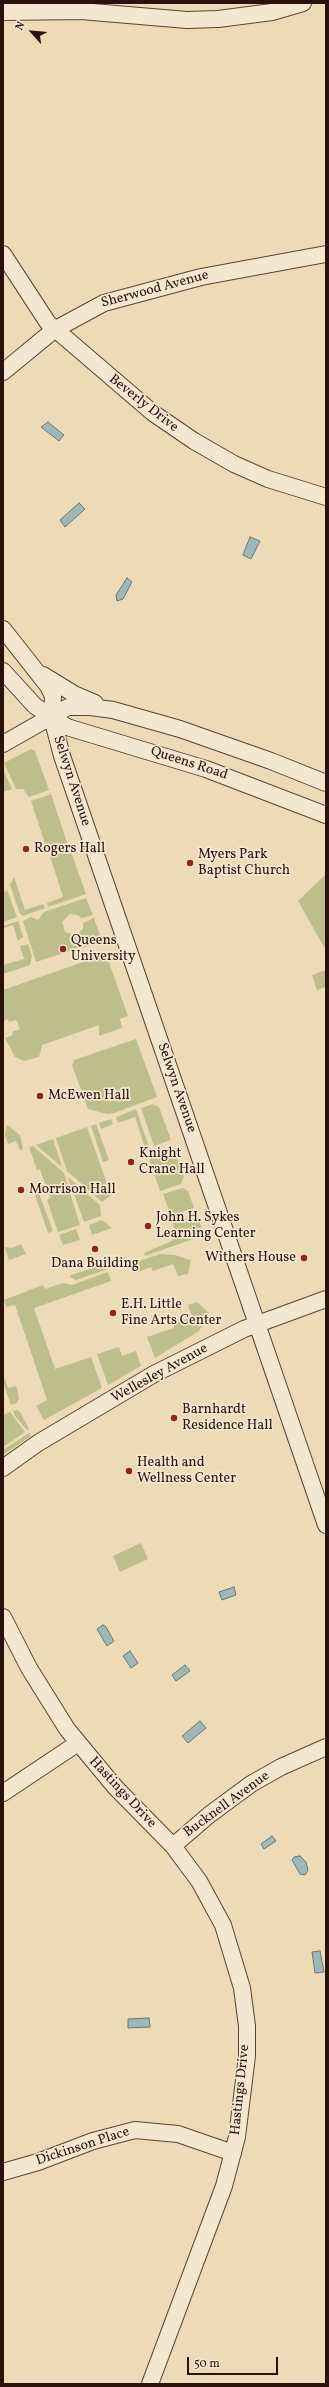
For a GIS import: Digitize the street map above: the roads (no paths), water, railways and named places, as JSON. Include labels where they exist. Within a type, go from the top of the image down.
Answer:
[{"type":"street","points":[[3,12],[81,11],[189,20],[218,19],[272,12],[303,3]]},
{"type":"street","name":"Beverly Drive","points":[[3,254],[38,311],[54,330],[141,404],[196,442],[234,464],[268,479],[326,497]]},
{"type":"street","name":"Sherwood Avenue","points":[[3,372],[54,330],[94,307],[120,297],[201,277],[326,254]]},
{"type":"street","points":[[3,629],[32,665],[53,696],[52,718]]},
{"type":"street","points":[[32,665],[52,681],[74,694],[113,710],[203,737],[326,783]]},
{"type":"street","name":"Queens Road","points":[[3,671],[31,702],[52,718],[73,730],[206,769],[326,815]]},
{"type":"street","points":[[3,744],[72,706],[113,710]]},
{"type":"street","name":"Selwyn Avenue","points":[[52,718],[81,814],[326,1526]]},
{"type":"street","name":"Wellesley Avenue","points":[[3,1468],[38,1443],[154,1374],[257,1324],[326,1299]]},
{"type":"street","name":"Hastings Drive","points":[[3,1617],[32,1674],[78,1743],[115,1787],[172,1846],[196,1876],[217,1912],[232,1950],[242,1988],[247,2026],[246,2072],[242,2110],[233,2153],[224,2186],[150,2384]]},
{"type":"street","points":[[3,1793],[78,1743]]},
{"type":"street","name":"Bucknell Avenue","points":[[172,1846],[208,1815],[252,1784],[281,1767],[326,1748]]},
{"type":"street","name":"Dickinson Place","points":[[3,2172],[94,2141],[135,2130],[178,2134],[233,2153]]},
{"type":"water","points":[[48,422],[64,435],[59,441],[41,427]]},
{"type":"water","points":[[79,503],[85,509],[65,527],[60,520]]},
{"type":"water","points":[[250,537],[260,541],[251,559],[243,555]]},
{"type":"water","points":[[127,578],[132,582],[123,599],[117,601],[116,595]]},
{"type":"water","points":[[234,1587],[236,1595],[222,1600],[219,1592]]},
{"type":"water","points":[[103,1625],[106,1627],[114,1641],[107,1646],[97,1629]]},
{"type":"water","points":[[130,1651],[138,1663],[131,1668],[123,1656]]},
{"type":"water","points":[[185,1665],[190,1671],[176,1681],[172,1675]]},
{"type":"water","points":[[200,1721],[206,1728],[188,1743],[182,1736]]},
{"type":"water","points":[[272,1836],[276,1841],[264,1849],[261,1844]]},
{"type":"water","points":[[300,1856],[306,1862],[308,1870],[305,1875],[300,1874],[292,1860],[294,1857]]},
{"type":"water","points":[[320,1951],[324,1972],[315,1973],[312,1952]]},
{"type":"water","points":[[149,2018],[150,2027],[128,2028],[128,2019]]},
{"type":"place","name":"Rogers Hall","points":[[26,849]]},
{"type":"place","name":"Myers Park Baptist Church","points":[[190,863]]},
{"type":"place","name":"Queens University","points":[[63,949]]},
{"type":"place","name":"McEwen Hall","points":[[40,1096]]},
{"type":"place","name":"Knight Crane Hall","points":[[131,1162]]},
{"type":"place","name":"Morrison Hall","points":[[21,1190]]},
{"type":"place","name":"John H. Sykes Learning Center","points":[[148,1226]]},
{"type":"place","name":"Dana Building","points":[[95,1249]]},
{"type":"place","name":"Withers House","points":[[304,1258]]},
{"type":"place","name":"E.H. Little Fine Arts Center","points":[[113,1313]]},
{"type":"place","name":"Barnhardt Residence Hall","points":[[174,1418]]},
{"type":"place","name":"Health and Wellness Center","points":[[129,1471]]}]
